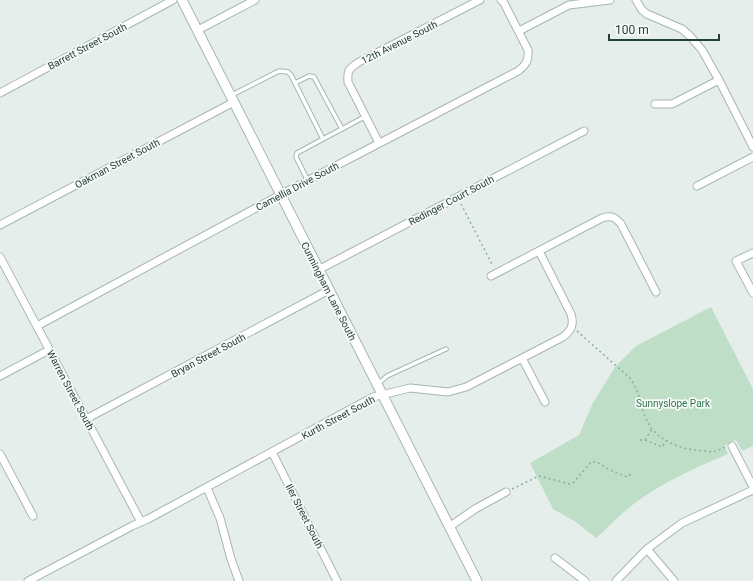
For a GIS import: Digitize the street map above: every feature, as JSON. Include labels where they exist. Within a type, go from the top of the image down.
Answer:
[{"type":"street","name":"Barrett Street South","points":[[0,93],[173,0]]},
{"type":"street","name":"Cunningham Lane South","points":[[182,0],[477,581]]},
{"type":"street","points":[[198,30],[255,0]]},
{"type":"street","name":"12th Avenue South","points":[[379,143],[348,82],[347,74],[350,68],[366,58],[480,0]]},
{"type":"street","points":[[501,0],[519,31],[569,5],[610,0]]},
{"type":"street","points":[[636,0],[642,10],[647,14],[682,29],[702,50],[753,147]]},
{"type":"street","name":"Camellia Drive South","points":[[37,326],[308,180],[518,71],[527,62],[529,57],[528,50],[519,31]]},
{"type":"street","points":[[655,104],[672,104],[719,80]]},
{"type":"street","name":"Oakman Street South","points":[[0,225],[232,99]]},
{"type":"street","name":"Redinger Court South","points":[[318,270],[584,131]]},
{"type":"street","points":[[697,186],[753,157]]},
{"type":"street","points":[[494,275],[602,218],[611,216],[621,224],[656,292]]},
{"type":"street","points":[[539,251],[571,314],[573,325],[571,329]]},
{"type":"street","points":[[753,253],[736,261],[753,293]]},
{"type":"street","name":"Warren Street South","points":[[0,257],[141,522]]},
{"type":"street","name":"Bryan Street South","points":[[86,419],[329,290]]},
{"type":"street","name":"Kurth Street South","points":[[28,581],[206,488],[373,397],[410,388],[448,392],[466,387],[563,337],[571,329]]},
{"type":"street","points":[[0,376],[49,350]]},
{"type":"street","points":[[522,358],[546,402]]},
{"type":"street","points":[[616,581],[647,549],[682,523],[753,488],[732,446]]},
{"type":"street","name":"Iler Street South","points":[[272,452],[337,581]]},
{"type":"street","points":[[0,454],[33,516]]},
{"type":"street","points":[[206,488],[222,523],[230,559],[239,581]]},
{"type":"street","points":[[449,527],[475,509],[506,492]]},
{"type":"street","points":[[647,549],[674,581]]},
{"type":"street","points":[[555,558],[585,581]]},
{"type":"lane","points":[[232,99],[279,71],[288,72],[323,139]]},
{"type":"lane","points":[[295,83],[309,76],[314,77],[342,129]]},
{"type":"lane","points":[[308,180],[296,157],[296,153],[366,116]]},
{"type":"lane","points":[[377,384],[387,376],[446,348]]},
{"type":"path","points":[[457,197],[494,275]]},
{"type":"path","points":[[571,329],[581,334],[631,379],[638,393],[645,417],[655,433],[666,441],[681,447],[713,452],[724,447],[732,446]]},
{"type":"path","points":[[645,440],[652,429]]},
{"type":"path","points":[[640,440],[645,440],[662,447],[666,441]]},
{"type":"path","points":[[506,492],[539,476],[570,484],[573,483],[591,462],[597,462],[610,470],[627,477],[632,474]]},
{"type":"green space","name":"Sunnyslope Park","points":[[711,307],[753,389],[753,446],[742,451],[736,440],[724,446],[728,454],[680,476],[646,495],[625,511],[596,538],[576,522],[553,509],[530,463],[579,435],[593,403],[615,367],[636,346]]}]
